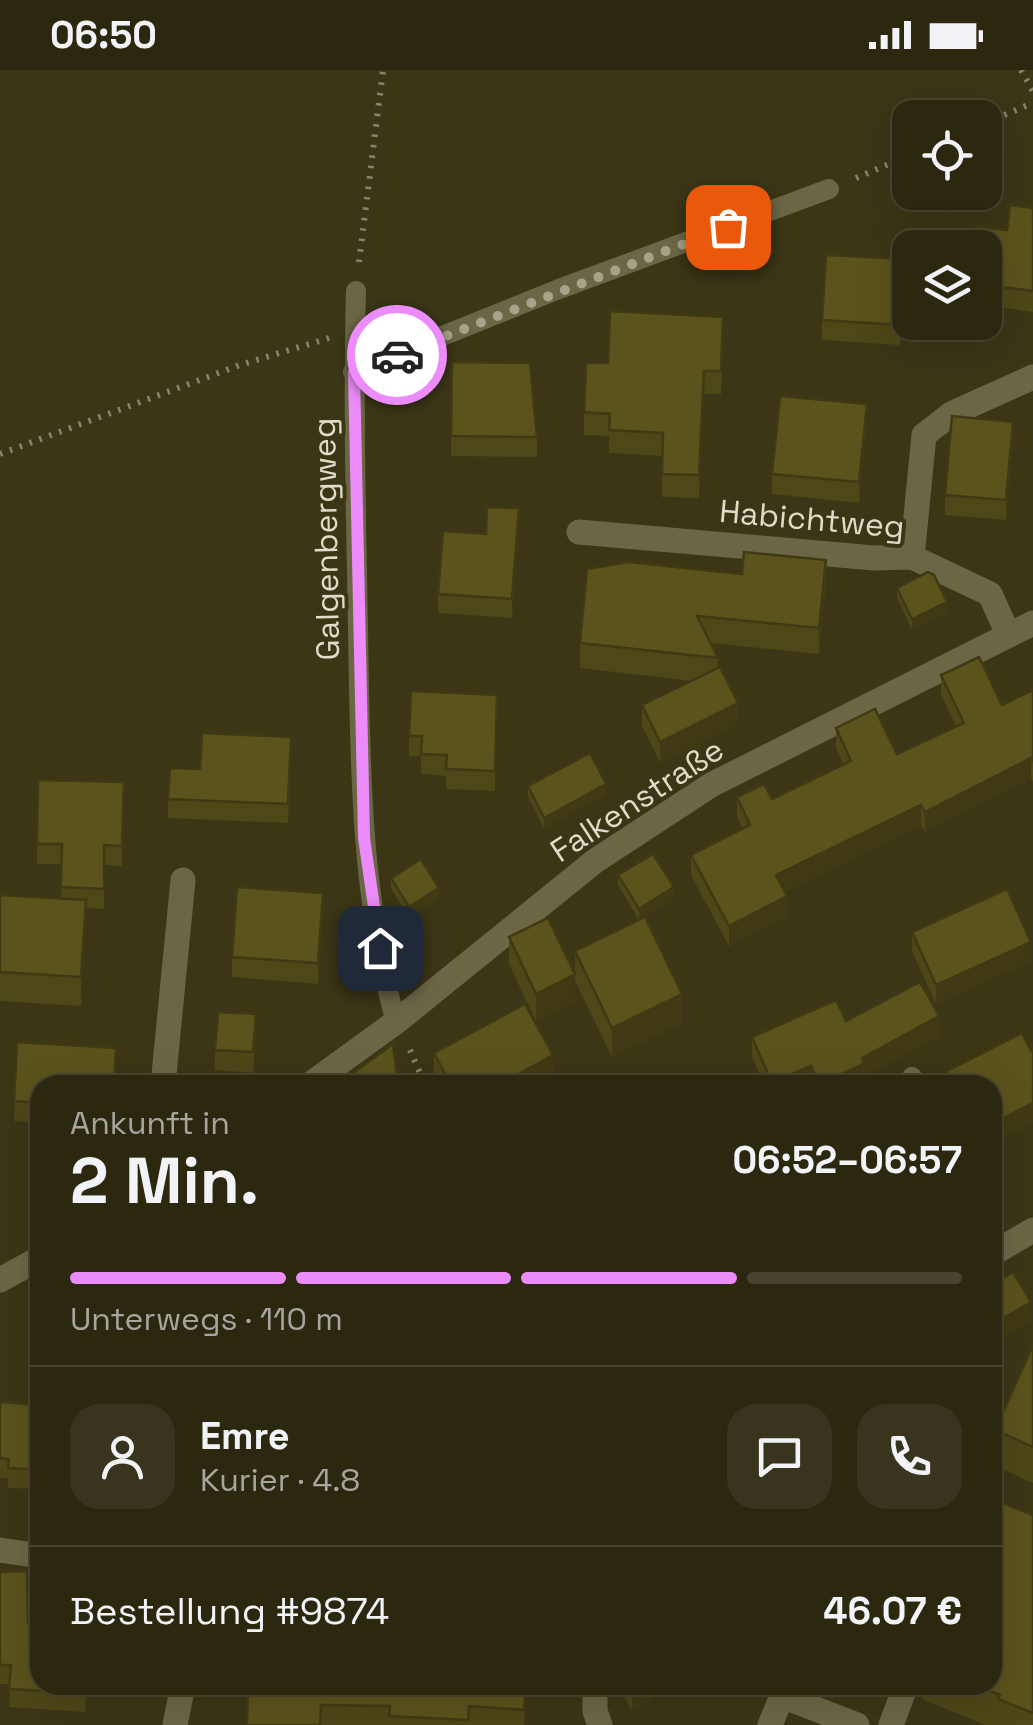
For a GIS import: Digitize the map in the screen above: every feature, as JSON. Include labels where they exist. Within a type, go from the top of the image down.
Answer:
[{"type":"street","points":[[912,557],[924,434],[951,414],[1033,377]]},
{"type":"street","name":"Habichtweg","points":[[579,532],[874,558],[912,557],[990,594],[1008,634]]},
{"type":"street","name":"Falkenstraße","points":[[323,1075],[396,1022],[594,861],[711,785],[1033,623]]},
{"type":"street","points":[[164,1075],[183,880]]},
{"type":"street","points":[[1002,1249],[1032,1234]]},
{"type":"street","points":[[0,1280],[30,1264]]},
{"type":"street","points":[[0,1550],[30,1554]]},
{"type":"street","points":[[175,1725],[180,1695]]},
{"type":"street","points":[[595,1695],[600,1725]]},
{"type":"street","points":[[890,1725],[902,1695]]},
{"type":"street","points":[[770,1725],[782,1696],[857,1725]]},
{"type":"lane","points":[[354,372],[828,189]]},
{"type":"lane","name":"Galgenbergweg","points":[[356,291],[354,372],[364,838],[386,986],[396,1022]]},
{"type":"path","points":[[356,291],[382,70]]},
{"type":"path","points":[[1021,70],[1033,91]]},
{"type":"path","points":[[1002,116],[1033,103]]},
{"type":"path","points":[[828,189],[892,162]]},
{"type":"path","points":[[0,454],[240,365],[355,330]]},
{"type":"building","points":[[1010,205],[1033,208],[1033,291],[1002,287],[1002,230],[974,230],[975,226],[1007,230]]},
{"type":"building","points":[[826,255],[892,258],[892,324],[822,320]]},
{"type":"building","points":[[610,311],[723,317],[721,371],[704,371],[699,475],[662,474],[663,433],[609,430],[610,414],[584,412],[586,363],[608,363]]},
{"type":"building","points":[[452,362],[530,363],[537,437],[451,436]]},
{"type":"building","points":[[780,396],[867,404],[859,482],[772,474]]},
{"type":"building","points":[[952,416],[1013,422],[1006,500],[945,495]]},
{"type":"building","points":[[487,507],[519,508],[512,599],[438,594],[443,531],[486,534]]},
{"type":"building","points":[[744,552],[826,560],[819,628],[697,616],[718,658],[580,643],[587,569],[629,562],[742,574]]},
{"type":"building","points":[[928,572],[934,575],[947,602],[912,619],[897,588]]},
{"type":"building","points":[[979,657],[1002,705],[1033,690],[1033,762],[1031,758],[925,812],[921,805],[776,875],[787,896],[729,926],[691,855],[750,825],[737,797],[764,784],[772,799],[851,761],[836,728],[875,709],[897,754],[964,723],[941,675]]},
{"type":"building","points":[[720,667],[738,703],[660,742],[642,705]]},
{"type":"building","points":[[411,691],[497,695],[495,771],[446,769],[447,755],[421,754],[422,736],[409,736]]},
{"type":"building","points":[[202,733],[291,737],[288,804],[168,799],[170,768],[200,769]]},
{"type":"building","points":[[590,753],[606,784],[544,818],[528,786]]},
{"type":"building","points":[[38,780],[124,782],[122,846],[104,845],[104,889],[61,887],[62,844],[37,844]]},
{"type":"building","points":[[653,854],[674,887],[639,909],[618,875]]},
{"type":"building","points":[[421,859],[439,888],[409,907],[391,878]]},
{"type":"building","points":[[237,887],[323,893],[318,963],[232,957]]},
{"type":"building","points":[[1007,889],[1031,942],[936,985],[912,932]]},
{"type":"building","points":[[0,895],[86,900],[81,977],[0,972]]},
{"type":"building","points":[[645,917],[682,994],[612,1028],[575,951]]},
{"type":"building","points":[[548,918],[575,974],[536,994],[509,937]]},
{"type":"building","points":[[920,982],[939,1016],[862,1058],[864,1064],[839,1075],[815,1075],[811,1066],[790,1075],[769,1075],[752,1037],[836,1000],[846,1021]]},
{"type":"building","points":[[525,1004],[553,1055],[517,1075],[446,1075],[434,1053]]},
{"type":"building","points":[[218,1012],[256,1014],[253,1052],[215,1050]]},
{"type":"building","points":[[1022,1033],[1033,1049],[1033,1103],[1002,1119],[1002,1075],[949,1075],[947,1071]]},
{"type":"building","points":[[17,1042],[116,1048],[115,1075],[30,1075],[30,1102],[14,1101]]},
{"type":"building","points":[[393,1044],[397,1075],[350,1075]]},
{"type":"building","points":[[1013,1272],[1031,1302],[1002,1319],[1002,1279]]},
{"type":"building","points":[[1033,1345],[1033,1447],[1002,1433],[1002,1414]]},
{"type":"building","points":[[0,1402],[30,1404],[30,1469],[8,1468],[9,1459],[0,1458]]},
{"type":"building","points":[[1002,1503],[1033,1515],[1033,1713],[998,1699],[1002,1695]]},
{"type":"building","points":[[27,1571],[30,1690],[9,1689],[11,1665],[0,1665],[0,1572]]},
{"type":"building","points":[[248,1695],[525,1695],[524,1710],[469,1706],[468,1720],[389,1716],[390,1706],[321,1705],[320,1725],[247,1725]]},
{"type":"way so far","points":[[397,355],[728,227]]},
{"type":"route","points":[[380,948],[364,838],[354,372],[397,355]]}]
